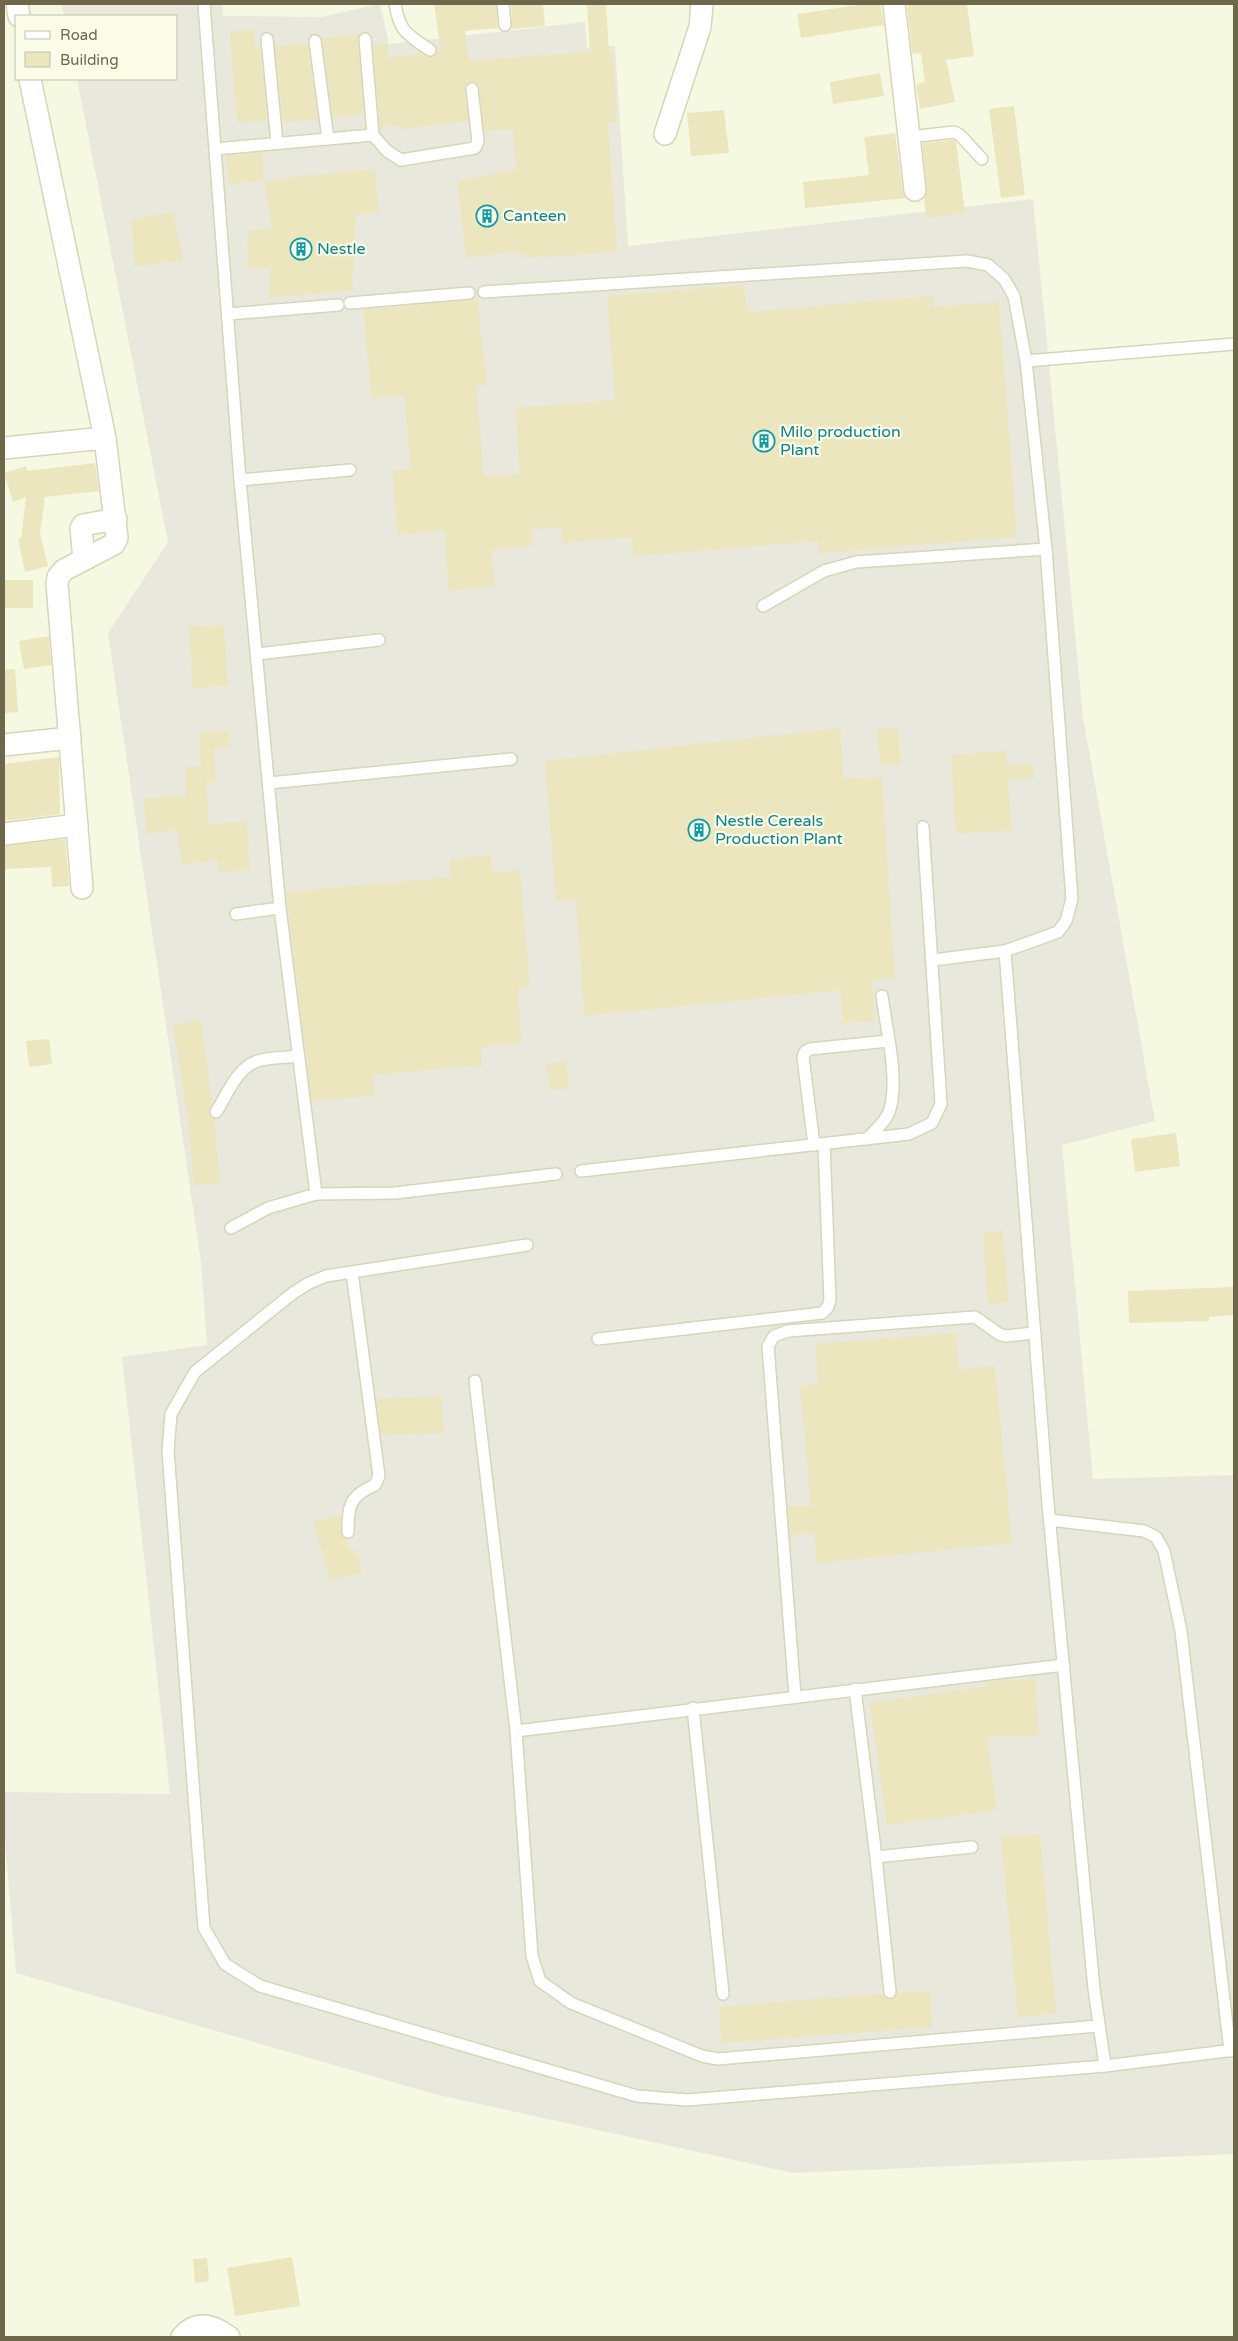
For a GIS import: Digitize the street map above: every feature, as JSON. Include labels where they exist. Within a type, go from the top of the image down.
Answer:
[{"type":"street","points":[[665,134],[700,27],[702,4]]},
{"type":"street","points":[[894,4],[915,190]]},
{"type":"street","points":[[30,80],[105,438],[116,519],[117,538],[114,544],[64,570],[58,577],[57,584],[82,888]]},
{"type":"street","points":[[4,448],[105,438]]},
{"type":"street","points":[[84,559],[81,528],[83,525],[116,519]]},
{"type":"street","points":[[4,744],[70,738]]},
{"type":"street","points":[[4,834],[77,825]]},
{"type":"street","points":[[182,2337],[192,2329],[208,2325],[217,2328],[229,2337]]},
{"type":"lane","points":[[204,4],[240,480],[280,908],[316,1194]]},
{"type":"lane","points":[[395,4],[398,23],[403,30],[430,50]]},
{"type":"lane","points":[[503,4],[505,25]]},
{"type":"lane","points":[[365,39],[373,135],[387,150],[401,160],[475,148],[478,141],[472,89]]},
{"type":"lane","points":[[267,40],[277,143]]},
{"type":"lane","points":[[315,41],[328,139]]},
{"type":"lane","points":[[909,137],[954,132],[960,135],[982,159]]},
{"type":"lane","points":[[215,149],[373,135]]},
{"type":"lane","points":[[484,292],[967,261],[988,265],[1004,279],[1014,296],[1026,361],[1046,549],[1072,899],[1066,921],[1058,932],[1006,951],[933,960]]},
{"type":"lane","points":[[350,303],[469,293]]},
{"type":"lane","points":[[228,314],[338,305]]},
{"type":"lane","points":[[1026,361],[1234,344]]},
{"type":"lane","points":[[240,480],[350,470]]},
{"type":"lane","points":[[763,606],[824,571],[856,562],[1046,549]]},
{"type":"lane","points":[[257,654],[379,640]]},
{"type":"lane","points":[[269,783],[511,759]]},
{"type":"lane","points":[[581,1171],[909,1134],[932,1123],[941,1104],[923,827]]},
{"type":"lane","points":[[236,914],[280,908]]},
{"type":"lane","points":[[1006,951],[1050,1520],[1098,2026],[1105,2066]]},
{"type":"lane","points":[[867,1139],[888,1114],[892,1100],[888,1041],[882,996]]},
{"type":"lane","points":[[598,1339],[822,1313],[828,1307],[830,1300],[819,1144],[803,1057],[805,1052],[810,1049],[888,1041]]},
{"type":"lane","points":[[216,1112],[240,1074],[246,1068],[256,1062],[298,1056]]},
{"type":"lane","points":[[231,1228],[268,1208],[316,1194],[395,1193],[556,1174]]},
{"type":"lane","points":[[527,1244],[326,1276],[309,1282],[195,1372],[171,1414],[168,1451],[204,1928],[225,1964],[260,1986],[637,2096],[687,2100],[1105,2066],[1232,2051],[1181,1630],[1164,1551],[1156,1537],[1144,1531],[1050,1520]]},
{"type":"lane","points":[[348,1532],[348,1510],[354,1498],[361,1491],[375,1485],[379,1476],[352,1272]]},
{"type":"lane","points":[[795,1696],[768,1346],[774,1336],[788,1331],[975,1317],[999,1334],[1005,1336],[1035,1333]]},
{"type":"lane","points":[[475,1381],[516,1730],[532,1956],[540,1981],[570,2003],[702,2056],[718,2059],[1098,2026]]},
{"type":"lane","points":[[516,1730],[1064,1665]]},
{"type":"lane","points":[[855,1689],[876,1857],[890,1992]]},
{"type":"lane","points":[[693,1708],[723,1994]]},
{"type":"lane","points":[[876,1857],[972,1847]]},
{"type":"shaded area","points":[[62,4],[222,4],[223,16],[321,17],[380,4],[389,44],[585,22],[587,48],[615,46],[628,246],[1033,199],[1083,717],[1155,1121],[1062,1145],[1093,1479],[1234,1475],[1234,2154],[793,2173],[434,2094],[16,1973],[4,1828],[4,1792],[170,1794],[122,1357],[207,1345],[201,1262],[108,633],[168,542],[77,80],[178,80],[178,15],[64,15]]},
{"type":"building","points":[[434,4],[496,4],[498,28],[465,31],[469,61],[590,52],[587,4],[606,4],[609,51],[613,51],[617,122],[608,123],[617,252],[522,258],[521,251],[466,258],[457,181],[516,170],[513,129],[484,131],[479,88],[478,84],[472,82],[467,83],[465,89],[468,121],[400,129],[400,125],[380,127],[373,45],[387,43],[389,58],[422,54],[429,57],[434,56],[437,52],[441,52]]},
{"type":"building","points":[[511,4],[543,4],[545,26],[512,29]]},
{"type":"building","points":[[865,4],[880,4],[884,25],[801,38],[797,14]]},
{"type":"building","points":[[967,4],[974,56],[946,60],[955,102],[920,109],[916,84],[925,82],[921,53],[912,54],[907,5]]},
{"type":"building","points":[[254,30],[255,48],[260,47],[267,120],[237,122],[230,32]]},
{"type":"building","points":[[359,34],[364,114],[333,117],[322,39]]},
{"type":"building","points":[[308,44],[318,119],[283,122],[275,46]]},
{"type":"building","points":[[880,73],[884,96],[833,104],[830,82]]},
{"type":"building","points":[[1014,106],[1025,195],[1001,198],[989,109]]},
{"type":"building","points":[[724,110],[729,153],[691,156],[687,113]]},
{"type":"building","points":[[895,133],[903,191],[906,198],[805,208],[803,182],[869,175],[864,137]]},
{"type":"building","points":[[953,140],[956,142],[965,213],[926,218],[924,198],[927,189],[922,143]]},
{"type":"building","points":[[262,152],[264,180],[229,184],[226,156]]},
{"type":"building","points":[[375,169],[379,212],[356,215],[352,290],[269,298],[270,267],[247,269],[248,231],[272,228],[264,180]]},
{"type":"building","points":[[173,212],[183,260],[135,266],[131,219]]},
{"type":"building","name":"Milo production Plant","points":[[744,285],[747,312],[934,296],[934,307],[999,302],[1017,537],[819,553],[818,541],[633,556],[632,537],[562,543],[561,527],[532,529],[533,546],[491,550],[495,586],[449,591],[444,530],[398,535],[392,471],[411,469],[404,395],[372,399],[363,310],[470,300],[477,297],[487,385],[476,387],[484,477],[520,474],[515,408],[615,400],[607,296]]},
{"type":"building","points":[[95,463],[99,491],[45,497],[40,534],[48,566],[25,572],[18,539],[21,538],[26,497],[13,502],[4,473],[26,466],[27,471]]},
{"type":"building","points":[[4,580],[33,580],[33,608],[4,608]]},
{"type":"building","points":[[224,625],[228,685],[193,688],[189,627]]},
{"type":"building","points":[[49,636],[51,665],[24,669],[19,641]]},
{"type":"building","points":[[15,669],[18,712],[4,713],[4,670]]},
{"type":"building","name":"Nestle Cereals Production Plant","points":[[840,728],[844,779],[882,777],[895,978],[872,980],[874,1021],[843,1023],[840,990],[584,1016],[576,899],[556,901],[545,761]]},
{"type":"building","points":[[898,728],[901,764],[880,765],[877,729]]},
{"type":"building","points":[[228,731],[229,747],[214,748],[216,782],[206,782],[209,824],[247,821],[250,870],[218,872],[218,860],[181,864],[177,830],[147,833],[143,799],[187,795],[185,768],[201,766],[199,733]]},
{"type":"building","points":[[1006,751],[1007,766],[1032,763],[1034,777],[1008,780],[1012,830],[956,834],[951,755]]},
{"type":"building","points":[[59,757],[60,814],[4,821],[4,764]]},
{"type":"building","points":[[65,839],[69,886],[52,887],[51,867],[4,869],[4,846]]},
{"type":"building","points":[[491,855],[493,873],[520,870],[530,988],[517,989],[522,1043],[481,1047],[482,1065],[373,1075],[375,1096],[312,1101],[286,892],[451,877],[450,859]]},
{"type":"building","points":[[201,1020],[212,1104],[209,1112],[214,1119],[220,1182],[194,1185],[187,1111],[173,1025]]},
{"type":"building","points":[[49,1039],[52,1064],[29,1067],[26,1041]]},
{"type":"building","points":[[566,1061],[569,1088],[550,1090],[546,1064]]},
{"type":"building","points":[[1176,1133],[1180,1166],[1135,1172],[1131,1139]]},
{"type":"building","points":[[1003,1231],[1009,1302],[988,1304],[983,1232]]},
{"type":"building","points":[[1234,1287],[1234,1315],[1209,1317],[1209,1321],[1129,1323],[1128,1291]]},
{"type":"building","points":[[956,1333],[959,1370],[995,1366],[1012,1543],[817,1563],[814,1534],[790,1535],[788,1506],[811,1506],[800,1386],[818,1384],[815,1344]]},
{"type":"building","points":[[442,1396],[444,1433],[381,1435],[376,1399]]},
{"type":"building","points":[[341,1515],[341,1535],[348,1539],[351,1552],[357,1551],[362,1573],[330,1580],[313,1522]]},
{"type":"building","points":[[1036,1679],[1038,1735],[987,1737],[997,1810],[887,1825],[870,1703],[989,1686],[988,1682]]},
{"type":"building","points":[[1040,1834],[1056,2013],[1018,2017],[1001,1837]]},
{"type":"building","points":[[930,1991],[932,2027],[722,2043],[719,2007],[883,1994],[890,1999],[895,1998],[897,1993]]},
{"type":"building","points":[[292,2257],[300,2306],[235,2316],[227,2268]]},
{"type":"building","points":[[207,2258],[209,2281],[195,2283],[193,2259]]},
{"type":"place","name":"Canteen","points":[[487,216]]},
{"type":"place","name":"Nestle","points":[[301,249]]},
{"type":"place","name":"Milo production Plant","points":[[764,441]]},
{"type":"place","name":"Nestle Cereals Production Plant","points":[[699,830]]}]
